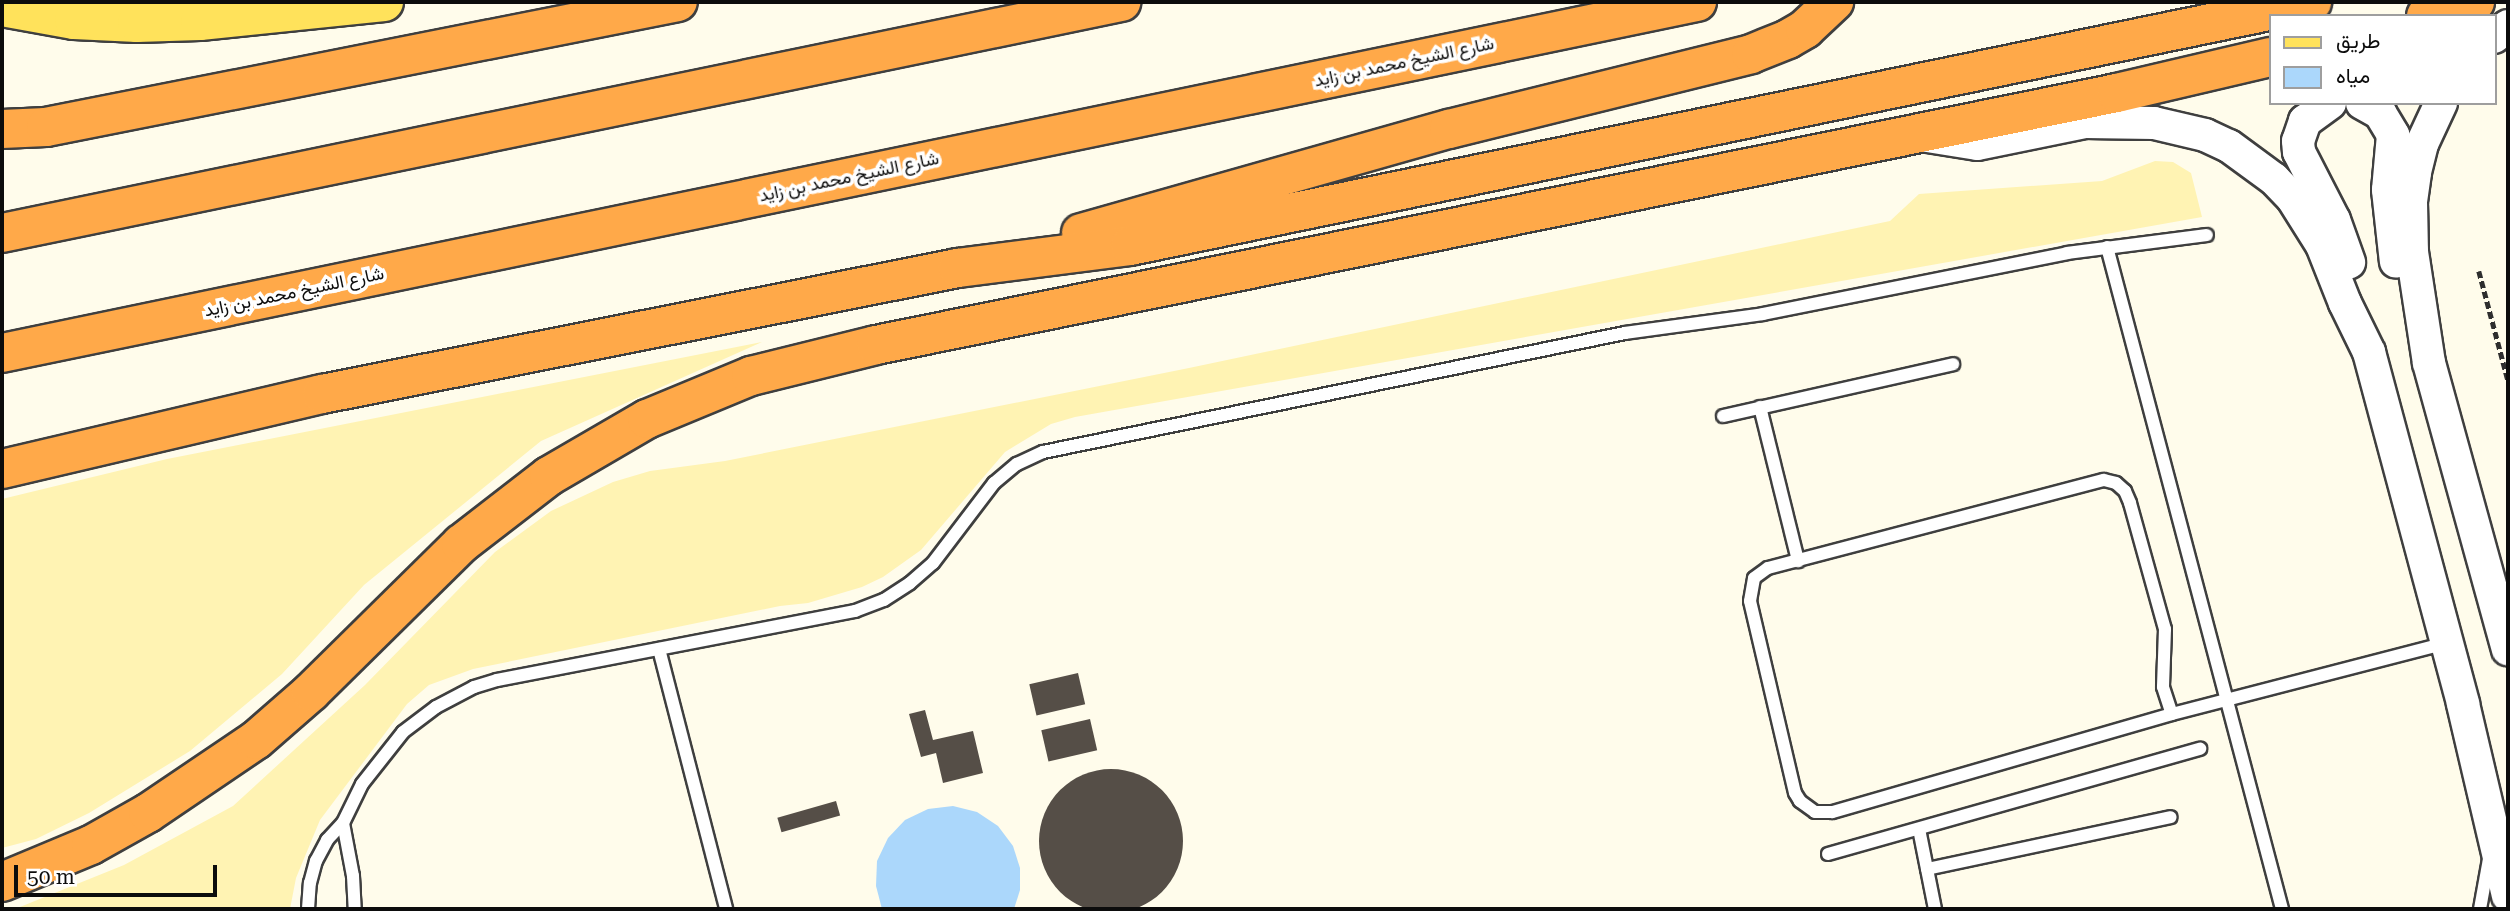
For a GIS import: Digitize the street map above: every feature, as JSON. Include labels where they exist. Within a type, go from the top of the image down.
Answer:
[{"type":"highway","points":[[2,233],[1121,2]]},
{"type":"highway","name":"شارع الشيخ محمد بن زايد","points":[[2,353],[1697,2]]},
{"type":"highway","points":[[2,469],[322,394],[958,268],[1449,129],[1751,54],[1805,29],[1834,2]]},
{"type":"highway","points":[[958,268],[1079,255],[1130,246],[2312,2]]},
{"type":"highway","points":[[2433,14],[2475,2]]},
{"type":"highway","points":[[2,141],[47,127],[646,4]]},
{"type":"highway","points":[[2,882],[91,845],[203,778],[256,740],[311,692],[427,575],[503,509],[597,446],[699,396],[751,376],[841,353],[2117,93],[2268,57]]},
{"type":"highway","points":[[2,129],[47,127]]},
{"type":"main road","points":[[2,7],[74,20],[137,23],[200,21],[384,2]]},
{"type":"street","points":[[2327,105],[2305,121],[2298,141],[2299,152],[2334,220],[2366,321],[2369,352],[2447,643],[2508,896]]},
{"type":"street","points":[[2366,105],[2381,113],[2393,135],[2388,190],[2392,246],[2410,316],[2425,345]]},
{"type":"street","points":[[2440,105],[2422,144],[2411,202],[2412,252],[2425,345],[2508,649]]},
{"type":"street","points":[[1916,134],[1977,144],[2085,122],[2127,120],[2179,128],[2229,146],[2274,178],[2309,221],[2369,352]]},
{"type":"lane","points":[[308,909],[310,883],[316,861],[342,823],[362,784],[390,746],[417,720],[454,696],[497,680],[855,611],[884,600],[910,583],[933,563],[994,483],[1017,464],[1043,452],[1070,444],[1625,333],[1743,318],[2107,247],[2207,235]]},
{"type":"lane","points":[[2107,247],[2282,909]]},
{"type":"lane","points":[[1723,416],[1953,364]]},
{"type":"lane","points":[[1760,407],[1798,561]]},
{"type":"lane","points":[[2172,714],[2163,687],[2166,641],[2161,615],[2130,503],[2125,491],[2116,483],[2104,480],[2092,482],[1760,572],[1754,578],[1749,593],[1795,793],[1800,802],[1815,812],[1832,812],[2172,714],[2447,643]]},
{"type":"lane","points":[[659,649],[726,909]]},
{"type":"lane","points":[[1828,854],[2200,749]]},
{"type":"lane","points":[[1927,869],[2171,817]]},
{"type":"lane","points":[[342,823],[353,876],[355,909]]},
{"type":"lane","points":[[1919,829],[1935,909]]},
{"type":"lane","points":[[2480,909],[2493,838]]},
{"type":"path","points":[[2479,271],[2508,380]]},
{"type":"sand","points":[[2155,161],[2173,162],[2191,173],[2202,217],[1075,417],[1051,424],[1005,452],[921,550],[883,577],[862,587],[808,603],[780,606],[473,669],[429,685],[407,704],[320,820],[296,878],[290,909],[15,909],[124,865],[233,806],[365,685],[495,552],[551,511],[613,482],[650,471],[725,461],[1189,368],[1890,221],[1919,194],[2102,181]]},
{"type":"sand","points":[[762,342],[541,441],[364,585],[282,674],[190,751],[89,813],[36,839],[2,848],[2,499],[167,459]]},
{"type":"water","points":[[953,806],[977,812],[998,826],[1013,846],[1020,868],[1020,890],[1014,909],[882,909],[876,886],[877,861],[888,838],[905,820],[928,809]]},
{"type":"building","points":[[1078,673],[1085,704],[1036,715],[1029,684]]},
{"type":"building","points":[[925,710],[933,740],[973,731],[983,773],[943,783],[936,753],[921,757],[909,714]]},
{"type":"building","points":[[1090,719],[1097,750],[1048,761],[1041,730]]},
{"type":"building","points":[[1097,770],[1125,770],[1151,781],[1171,801],[1182,827],[1182,855],[1171,881],[1151,901],[1125,912],[1097,912],[1071,901],[1051,881],[1040,855],[1040,827],[1051,801],[1071,781]]},
{"type":"building","points":[[836,801],[840,815],[781,832],[777,818]]}]
